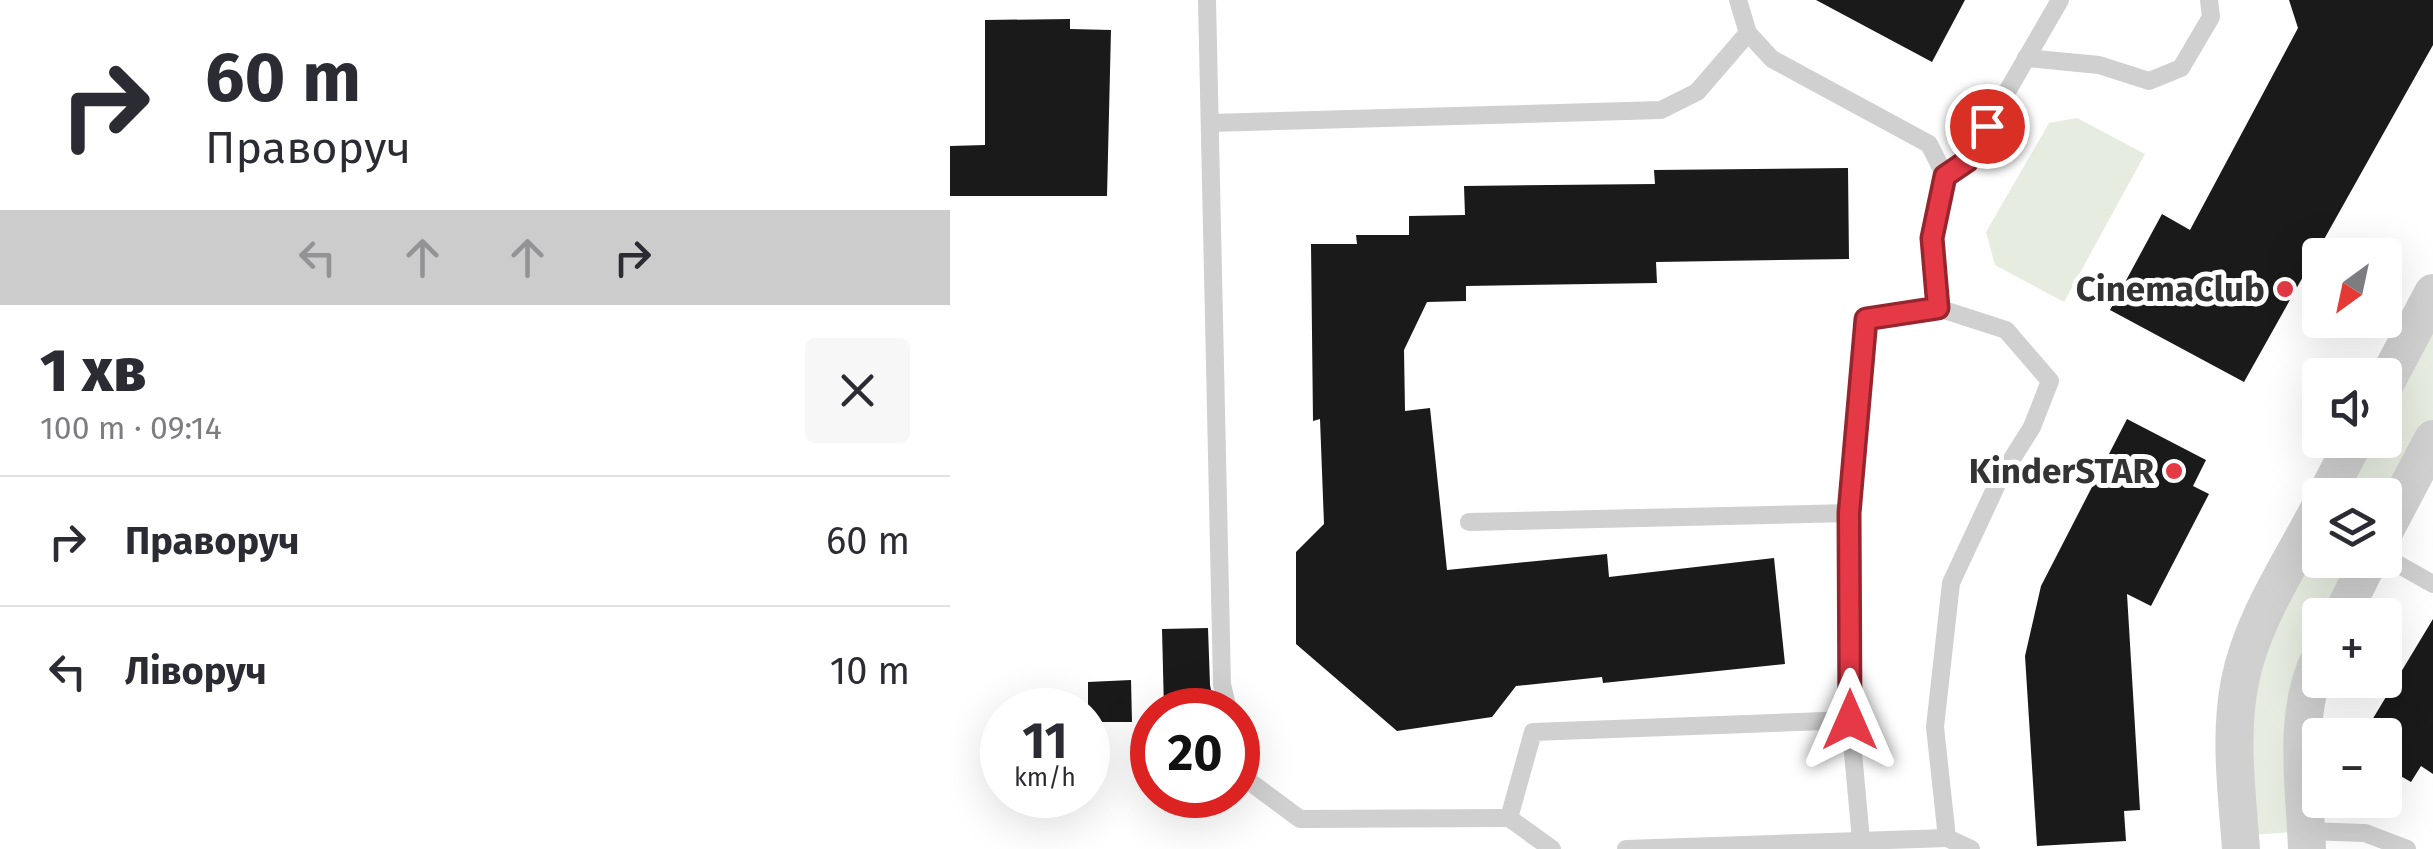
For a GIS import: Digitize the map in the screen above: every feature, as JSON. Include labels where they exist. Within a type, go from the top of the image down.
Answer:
[{"type":"street","points":[[2399,358],[2433,293]]},
{"type":"street","points":[[2402,497],[2433,438]]},
{"type":"street","points":[[2241,849],[2234,726],[2240,678],[2258,628],[2302,541]]},
{"type":"street","points":[[2306,840],[2305,709],[2308,698]]},
{"type":"lane","points":[[1207,0],[1223,688]]},
{"type":"lane","points":[[1738,0],[1748,33],[1772,59],[1929,144],[1945,176],[1932,238],[1938,308]]},
{"type":"lane","points":[[1945,176],[1967,161],[2060,0]]},
{"type":"lane","points":[[2026,58],[2099,65],[2150,81],[2181,68],[2211,17],[2209,0]]},
{"type":"lane","points":[[1210,124],[1661,110],[1698,92],[1748,33]]},
{"type":"lane","points":[[1860,840],[1850,720],[1849,513],[1866,319],[1938,308],[2006,330],[2050,381],[2032,427],[2000,478],[1951,583],[1935,727],[1947,838]]},
{"type":"lane","points":[[1469,522],[1849,513]]},
{"type":"lane","points":[[2402,567],[2433,584]]},
{"type":"lane","points":[[1509,818],[1533,732],[1850,720]]},
{"type":"lane","points":[[1260,790],[1300,819],[1509,818],[1552,849]]},
{"type":"lane","points":[[2306,840],[2365,833],[2407,849]]},
{"type":"lane","points":[[1626,849],[1947,838],[1971,849]]},
{"type":"shaded area","points":[[2077,118],[2145,154],[2064,302],[1995,265],[1986,232],[2049,123]]},
{"type":"shaded area","points":[[2433,293],[2433,439],[2400,478],[2335,478],[2346,458],[2402,458],[2402,358],[2399,358]]},
{"type":"shaded area","points":[[2302,553],[2302,578],[2360,578],[2350,598],[2302,598],[2302,698],[2317,698],[2315,718],[2302,718],[2302,818],[2307,818],[2306,831],[2240,836],[2235,725]]},
{"type":"building","points":[[1816,0],[1965,0],[1932,62]]},
{"type":"building","points":[[2289,0],[2433,0],[2433,45],[2325,238],[2302,238],[2302,279],[2244,382],[2110,310],[2162,214],[2190,230],[2298,28]]},
{"type":"building","points":[[1070,19],[1070,29],[1111,30],[1107,196],[950,196],[950,146],[985,145],[985,20]]},
{"type":"building","points":[[1848,168],[1849,259],[1656,262],[1657,283],[1466,286],[1466,301],[1427,302],[1404,350],[1405,411],[1430,408],[1447,570],[1607,554],[1609,577],[1774,558],[1785,664],[1603,683],[1602,677],[1516,686],[1492,717],[1397,731],[1296,644],[1296,552],[1324,524],[1320,419],[1313,421],[1311,244],[1357,244],[1356,235],[1409,235],[1409,216],[1465,215],[1464,186],[1655,184],[1654,170]]},
{"type":"building","points":[[2127,419],[2206,460],[2193,486],[2209,494],[2151,606],[2127,594],[2140,810],[2124,811],[2126,841],[2037,846],[2025,656],[2041,586]]},
{"type":"building","points":[[2433,619],[2433,774],[2421,766],[2411,782],[2402,777],[2402,718],[2373,718],[2385,698],[2402,698],[2402,670]]},
{"type":"building","points":[[1208,628],[1211,688],[1163,688],[1162,629]]},
{"type":"building","points":[[1131,680],[1130,722],[1110,722],[1110,688],[1088,688],[1088,682]]},
{"type":"place","name":"CinemaClub","points":[[2285,289]]},
{"type":"place","name":"KinderSTAR","points":[[2174,471]]},
{"type":"route","points":[[1850,720],[1849,513],[1866,319],[1938,308],[1932,238],[1945,176],[1967,161],[1987,126]]}]
